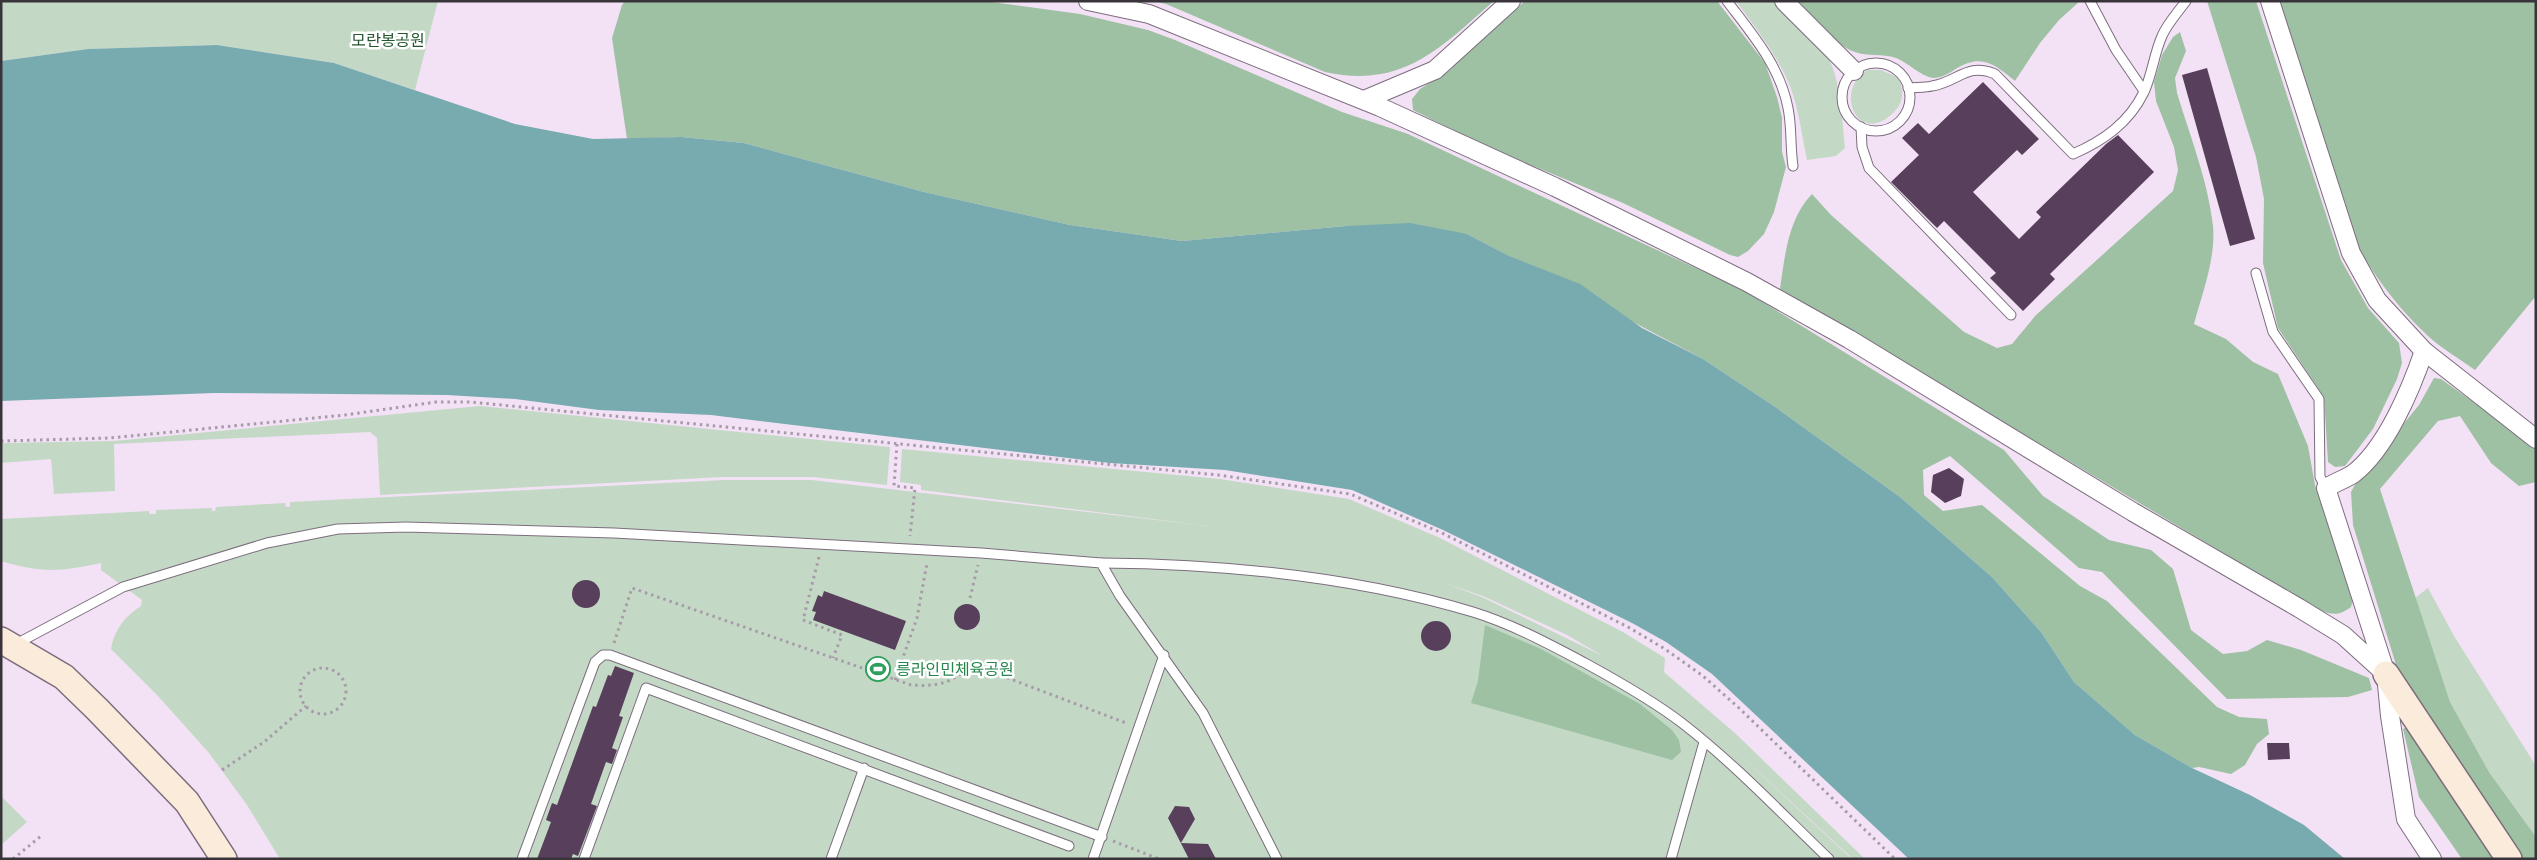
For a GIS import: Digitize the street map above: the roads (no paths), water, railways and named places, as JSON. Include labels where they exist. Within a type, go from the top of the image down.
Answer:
[{"type":"street","points":[[1088,1],[1149,14],[1364,100],[1555,186],[1755,286],[1849,339],[2124,507],[2299,608],[2343,636],[2386,674],[2509,859]]},
{"type":"street","points":[[1364,100],[1435,70],[1511,1]]},
{"type":"street","points":[[1784,1],[1854,71]]},
{"type":"street","points":[[2270,1],[2351,254],[2377,300],[2424,351],[2536,439]]},
{"type":"street","points":[[2424,351],[2401,409],[2377,447],[2353,473],[2326,488],[2386,674],[2390,716],[2406,819],[2432,859]]},
{"type":"street","points":[[7,643],[64,677],[97,709],[187,802],[224,859]]},
{"type":"lane","points":[[1727,1],[1767,54],[1782,86],[1791,131],[1790,149],[1792,166]]},
{"type":"lane","points":[[2090,1],[2116,50],[2144,91]]},
{"type":"lane","points":[[1908,88],[1932,86],[1949,81],[1966,71],[1983,69],[1995,74],[2073,154],[2098,143],[2125,122],[2144,91],[2162,35],[2186,1]]},
{"type":"lane","points":[[1871,63],[1890,66],[1898,71],[1908,88],[1908,107],[1898,122],[1880,130],[1861,127],[1847,114],[1842,96],[1843,86],[1854,71],[1871,63]]},
{"type":"lane","points":[[1861,127],[1862,148],[1869,168],[2011,315]]},
{"type":"lane","points":[[2256,274],[2273,332],[2319,399],[2320,477],[2326,488]]},
{"type":"lane","points":[[7,643],[123,587],[267,543],[338,529],[426,527],[614,533],[981,553],[1101,563],[1140,563],[1310,576],[1390,591],[1475,612],[1543,640],[1626,686],[1682,723],[1830,859]]},
{"type":"lane","points":[[1101,563],[1120,596],[1164,655],[1203,713],[1277,859]]},
{"type":"lane","points":[[522,859],[595,662],[603,655],[610,655],[1102,837]]},
{"type":"lane","points":[[1093,859],[1164,655]]},
{"type":"lane","points":[[584,859],[646,688],[1069,846]]},
{"type":"lane","points":[[1671,859],[1704,742]]},
{"type":"lane","points":[[831,859],[864,768]]},
{"type":"place","name":"릉라인민체육공원","points":[[878,669]]},
{"type":"park label","name":"모란봉공원","points":[[388,40]]}]
